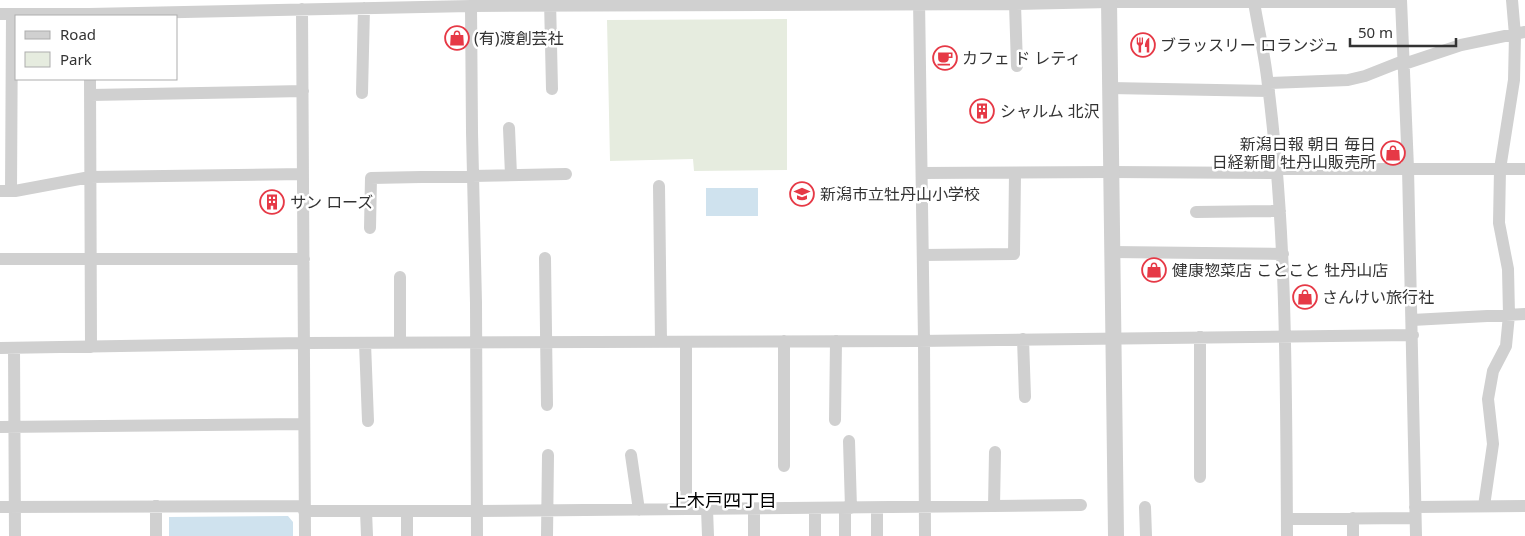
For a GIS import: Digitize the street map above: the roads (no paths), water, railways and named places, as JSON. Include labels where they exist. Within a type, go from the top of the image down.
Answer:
[{"type":"street","points":[[1484,506],[1493,444],[1488,398],[1493,370],[1506,346],[1509,315],[1508,269],[1499,223],[1500,169],[1520,34],[1512,0]]},
{"type":"street","points":[[1109,1],[1116,536]]},
{"type":"street","points":[[303,174],[90,178],[6,191],[6,14],[89,15],[302,10],[335,4],[364,8],[452,3],[471,6],[550,3],[919,2],[1015,4],[1109,1],[1401,1],[1413,335],[1416,536]]},
{"type":"street","points":[[1251,1],[1268,87],[1283,254],[1286,336],[1287,536]]},
{"type":"street","points":[[919,2],[925,536]]},
{"type":"street","points":[[550,3],[552,89]]},
{"type":"street","points":[[1015,4],[1017,66]]},
{"type":"street","points":[[471,6],[476,303],[477,536]]},
{"type":"street","points":[[362,93],[364,8]]},
{"type":"street","points":[[302,10],[305,536]]},
{"type":"street","points":[[1110,88],[1268,87],[1348,80],[1461,44],[1520,34]]},
{"type":"street","points":[[90,80],[90,347]]},
{"type":"street","points":[[90,95],[303,91]]},
{"type":"street","points":[[509,128],[511,175]]},
{"type":"street","points":[[922,174],[1408,168],[1525,169]]},
{"type":"street","points":[[923,255],[1014,254],[1015,173]]},
{"type":"street","points":[[370,228],[371,178],[566,174]]},
{"type":"street","points":[[659,186],[661,342]]},
{"type":"street","points":[[1196,212],[1280,211]]},
{"type":"street","points":[[1112,252],[1283,254]]},
{"type":"street","points":[[545,258],[547,405]]},
{"type":"street","points":[[0,259],[304,259]]},
{"type":"street","points":[[400,277],[400,343]]},
{"type":"street","points":[[1412,320],[1525,314]]},
{"type":"street","points":[[0,348],[305,343],[924,341],[1413,335]]},
{"type":"street","points":[[1200,337],[1200,477]]},
{"type":"street","points":[[1023,339],[1025,397]]},
{"type":"street","points":[[784,341],[784,466]]},
{"type":"street","points":[[835,420],[836,341]]},
{"type":"street","points":[[686,342],[686,510]]},
{"type":"street","points":[[365,343],[368,421]]},
{"type":"street","points":[[14,348],[15,536]]},
{"type":"street","points":[[0,428],[304,424]]},
{"type":"street","points":[[845,536],[848,508],[849,441]]},
{"type":"street","points":[[994,506],[995,452]]},
{"type":"street","points":[[548,454],[548,536]]},
{"type":"street","points":[[631,454],[640,510]]},
{"type":"street","points":[[0,507],[156,506],[477,512],[1081,505]]},
{"type":"street","points":[[156,506],[156,536]]},
{"type":"street","points":[[1286,519],[1353,518],[1484,506],[1525,506]]},
{"type":"street","points":[[1146,507],[1146,536]]},
{"type":"street","points":[[815,508],[815,536]]},
{"type":"street","points":[[877,508],[877,536]]},
{"type":"street","points":[[707,509],[708,536]]},
{"type":"street","points":[[754,509],[754,536]]},
{"type":"street","points":[[366,511],[367,536]]},
{"type":"street","points":[[407,511],[407,536]]},
{"type":"street","points":[[1353,518],[1353,536]]},
{"type":"water","points":[[706,188],[758,188],[758,216],[706,216]]},
{"type":"water","points":[[288,516],[293,522],[293,536],[169,536],[169,517]]},
{"type":"place","name":"(有)渡創芸社","points":[[457,38]]},
{"type":"place","name":"ブラッスリー ロランジュ","points":[[1143,45]]},
{"type":"place","name":"カフェ ド レティ","points":[[945,58]]},
{"type":"place","name":"シャルム 北沢","points":[[982,111]]},
{"type":"place","name":"新潟日報 朝日 毎日 日経新聞 牡丹山販売所","points":[[1393,153]]},
{"type":"place","name":"新潟市立牡丹山小学校","points":[[802,194]]},
{"type":"place","name":"サン ローズ","points":[[272,202]]},
{"type":"place","name":"健康惣菜店 ことこと 牡丹山店","points":[[1154,270]]},
{"type":"place","name":"さんけい旅行社","points":[[1305,297]]},
{"type":"district","name":"上木戸四丁目","points":[[723,501]]}]
